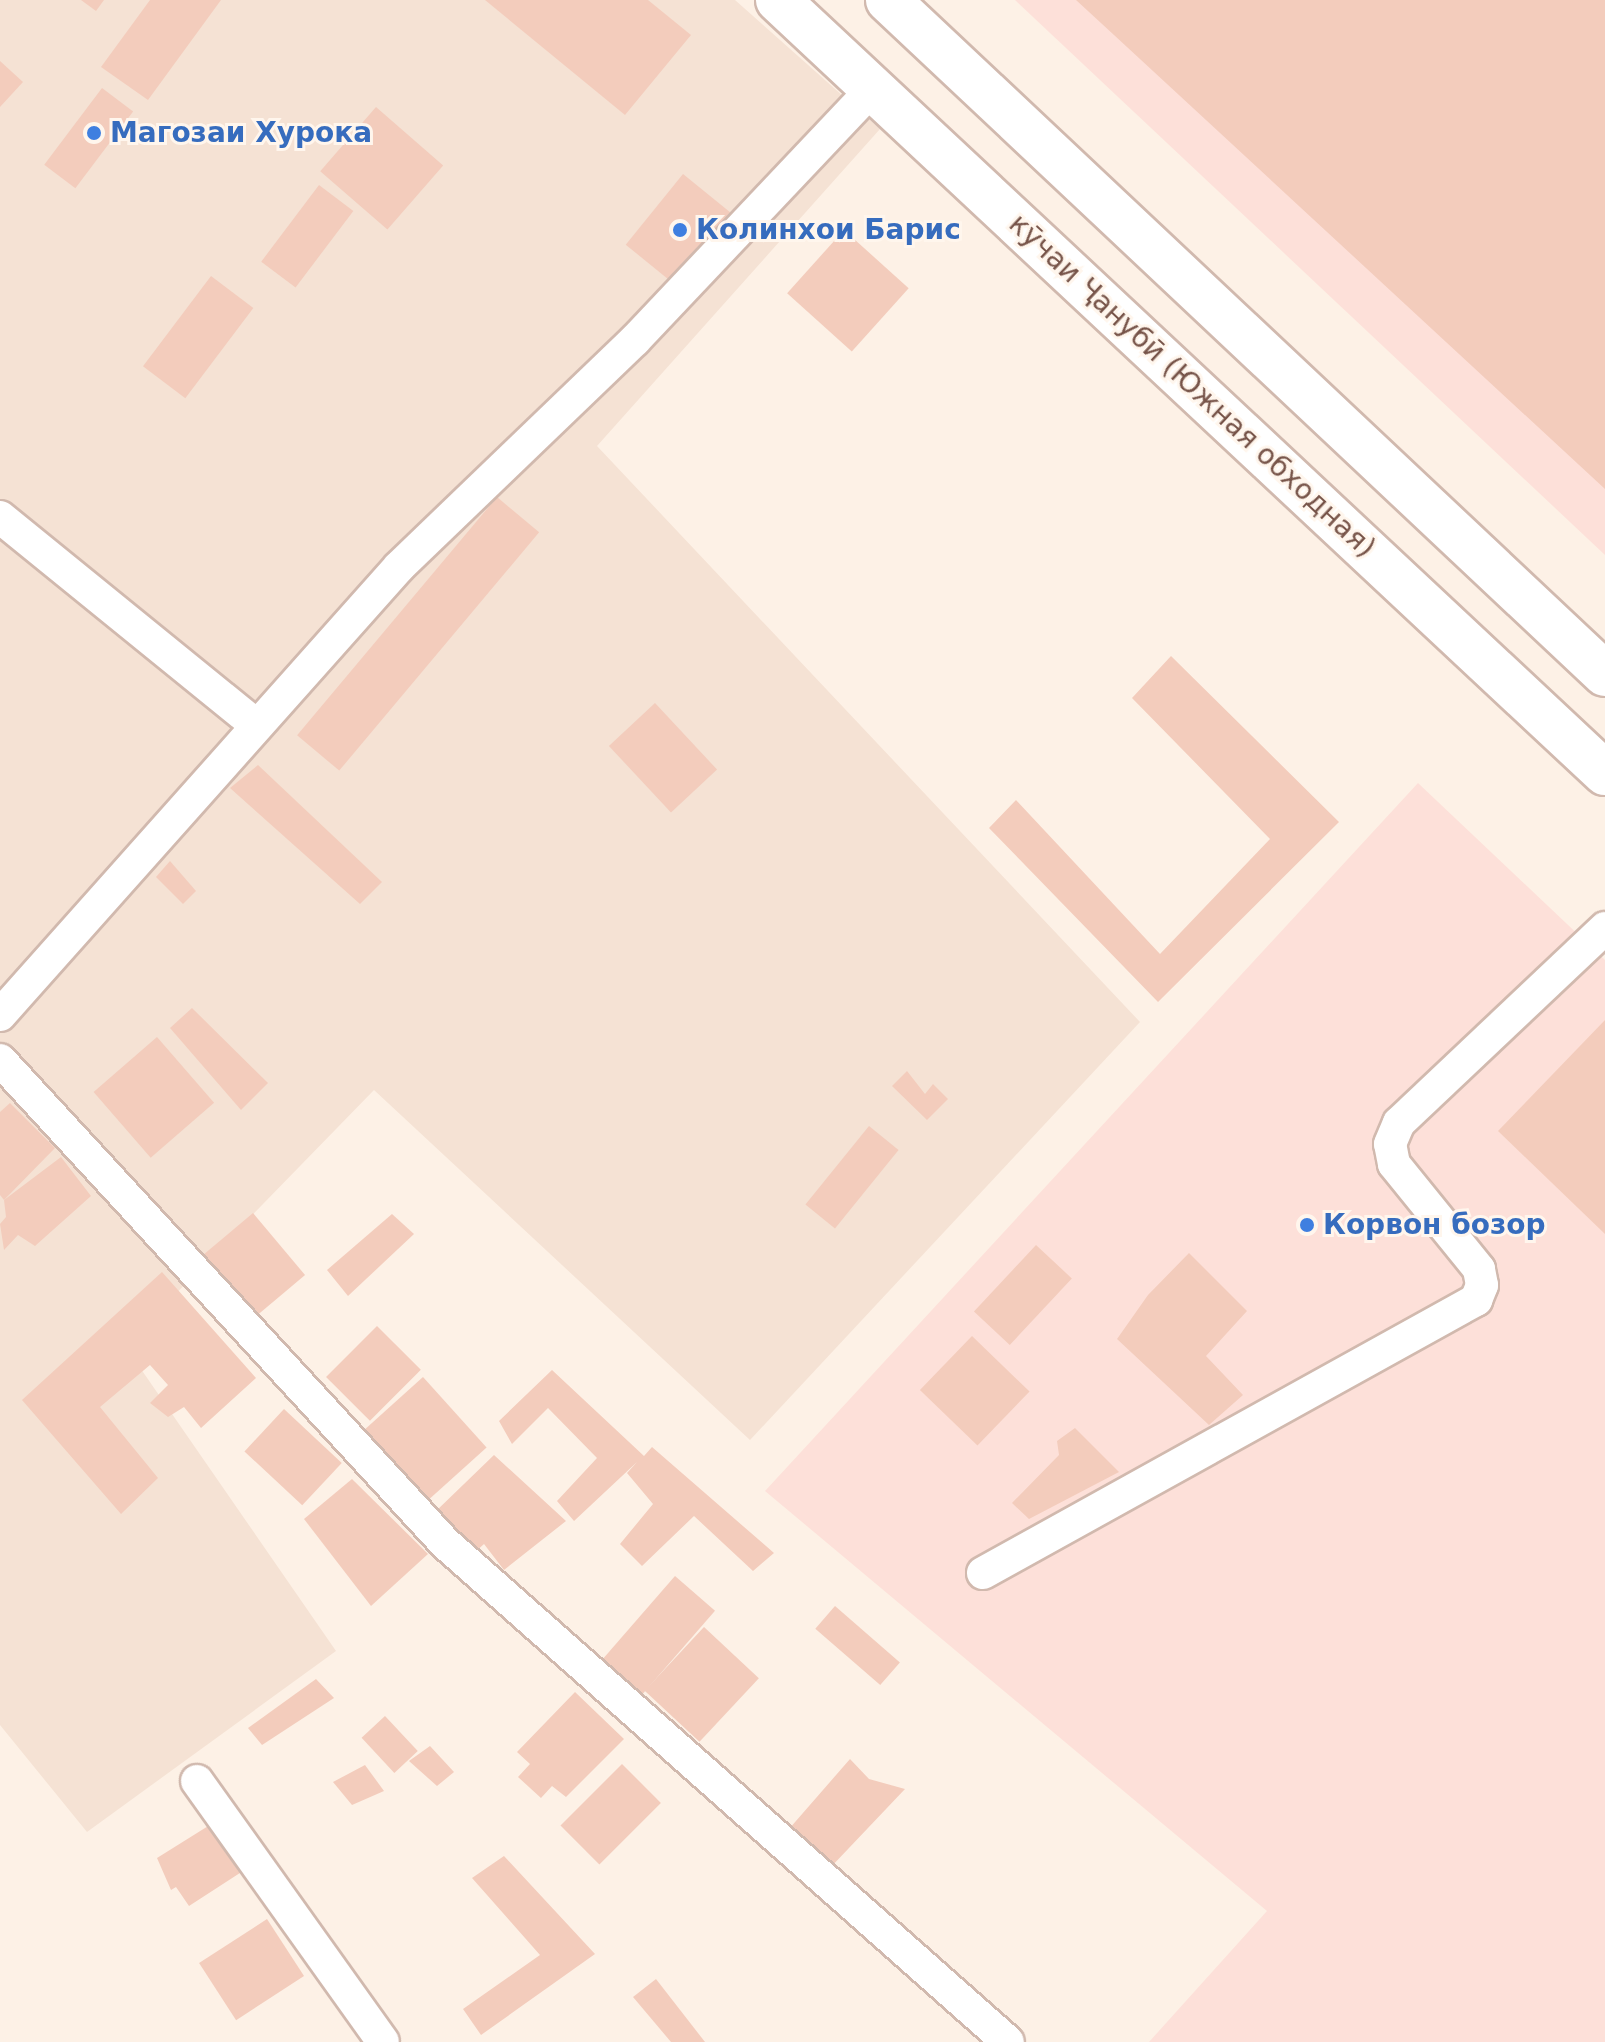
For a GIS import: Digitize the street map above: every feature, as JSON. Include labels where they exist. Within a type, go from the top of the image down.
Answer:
[{"type":"main road","name":"кӯчаи Ҷанубӣ (Южная обходная)","points":[[778,0],[1605,773]]},
{"type":"main road","points":[[888,0],[1605,674]]},
{"type":"street","points":[[0,1015],[399,567],[635,340],[873,88]]},
{"type":"street","points":[[0,517],[257,726]]},
{"type":"street","points":[[983,1573],[1476,1300],[1482,1285],[1479,1269],[1394,1164],[1390,1144],[1399,1123],[1605,928]]},
{"type":"street","points":[[0,1060],[445,1543],[1008,2042]]},
{"type":"street","points":[[197,1781],[383,2042]]},
{"type":"shaded area","points":[[0,0],[735,0],[880,129],[597,446],[1140,1022],[750,1440],[374,1090],[125,1346],[336,1651],[87,1832],[0,1725]]},
{"type":"shaded area","points":[[1015,0],[1605,0],[1605,555]]},
{"type":"shaded area","name":"Корвон бозор","points":[[1418,783],[1605,960],[1605,2042],[1149,2042],[1267,1911],[765,1491]]},
{"type":"building","points":[[81,0],[104,0],[96,11]]},
{"type":"building","points":[[150,0],[221,0],[148,100],[101,67]]},
{"type":"building","points":[[485,0],[648,0],[691,35],[625,115]]},
{"type":"building","points":[[1076,0],[1605,0],[1605,489],[1114,35]]},
{"type":"building","points":[[0,61],[23,82],[0,107]]},
{"type":"building","points":[[102,88],[133,111],[75,188],[44,165]]},
{"type":"building","points":[[376,107],[443,165],[387,230],[320,171]]},
{"type":"building","name":"Колинхои Барис","points":[[683,174],[734,215],[676,286],[626,245]]},
{"type":"building","points":[[319,185],[353,211],[296,288],[261,262]]},
{"type":"building","points":[[844,230],[909,288],[852,351],[787,293]]},
{"type":"building","points":[[211,276],[253,308],[185,398],[143,366]]},
{"type":"building","points":[[497,497],[539,532],[339,771],[297,735]]},
{"type":"building","points":[[1171,656],[1339,822],[1158,1002],[989,828],[1016,800],[1160,954],[1270,839],[1132,698]]},
{"type":"building","points":[[655,703],[717,770],[671,813],[609,746]]},
{"type":"building","points":[[258,765],[382,882],[360,904],[230,788]]},
{"type":"building","points":[[170,861],[196,891],[183,904],[156,877]]},
{"type":"building","points":[[192,1008],[268,1083],[241,1110],[170,1028]]},
{"type":"building","points":[[1605,1020],[1605,1234],[1498,1131]]},
{"type":"building","points":[[157,1037],[214,1103],[151,1158],[94,1092]]},
{"type":"building","points":[[907,1071],[925,1094],[933,1084],[948,1099],[927,1120],[892,1086]]},
{"type":"building","points":[[10,1103],[55,1148],[4,1200],[0,1195],[0,1112]]},
{"type":"building","points":[[869,1126],[899,1150],[835,1228],[805,1204]]},
{"type":"building","points":[[61,1157],[91,1196],[35,1246],[18,1235],[4,1250],[0,1224],[6,1217],[4,1200]]},
{"type":"building","points":[[253,1213],[305,1275],[256,1316],[204,1254]]},
{"type":"building","points":[[392,1214],[414,1234],[348,1296],[327,1270]]},
{"type":"building","points":[[1036,1245],[1072,1278],[1010,1345],[974,1312]]},
{"type":"building","points":[[1189,1253],[1247,1311],[1206,1356],[1243,1395],[1209,1425],[1117,1339],[1148,1295]]},
{"type":"building","points":[[162,1272],[256,1378],[201,1428],[184,1407],[168,1417],[150,1403],[168,1385],[150,1365],[100,1407],[158,1478],[121,1514],[22,1400]]},
{"type":"building","points":[[377,1326],[421,1370],[370,1421],[326,1377]]},
{"type":"building","points":[[972,1336],[1030,1392],[977,1446],[920,1390]]},
{"type":"building","points":[[552,1370],[644,1456],[652,1447],[774,1553],[753,1571],[694,1516],[642,1566],[620,1544],[653,1504],[627,1473],[637,1462],[574,1521],[557,1501],[597,1458],[548,1408],[512,1444],[499,1421]]},
{"type":"building","points":[[423,1377],[487,1448],[424,1504],[361,1433]]},
{"type":"building","points":[[284,1409],[342,1463],[302,1505],[244,1451]]},
{"type":"building","points":[[1075,1428],[1119,1472],[1029,1519],[1012,1503],[1059,1455],[1057,1441]]},
{"type":"building","points":[[494,1455],[566,1521],[504,1570],[484,1544],[473,1554],[434,1513]]},
{"type":"building","points":[[352,1479],[428,1554],[371,1606],[304,1519]]},
{"type":"building","points":[[675,1576],[715,1611],[642,1695],[602,1660]]},
{"type":"building","points":[[835,1606],[900,1662],[880,1685],[815,1629]]},
{"type":"building","points":[[704,1627],[759,1678],[700,1742],[645,1691]]},
{"type":"building","points":[[316,1679],[334,1698],[262,1745],[248,1728]]},
{"type":"building","points":[[575,1692],[624,1739],[566,1797],[552,1786],[541,1798],[518,1777],[530,1764],[517,1752]]},
{"type":"building","points":[[385,1716],[418,1751],[394,1773],[362,1738]]},
{"type":"building","points":[[430,1746],[454,1772],[437,1786],[409,1761]]},
{"type":"building","points":[[850,1759],[869,1779],[905,1789],[830,1868],[789,1829]]},
{"type":"building","points":[[622,1764],[661,1803],[599,1864],[560,1826]]},
{"type":"building","points":[[365,1765],[384,1791],[352,1805],[333,1782]]},
{"type":"building","points":[[213,1823],[243,1871],[189,1906],[176,1887],[171,1890],[157,1858]]},
{"type":"building","points":[[504,1856],[595,1954],[481,2035],[463,2009],[540,1955],[472,1878]]},
{"type":"building","points":[[267,1919],[304,1976],[236,2020],[199,1963]]},
{"type":"building","points":[[656,1979],[705,2042],[671,2042],[633,1997]]},
{"type":"place","name":"Магозаи Хурока","points":[[94,133]]},
{"type":"place","name":"Колинхои Барис","points":[[680,230]]},
{"type":"place","name":"Корвон бозор","points":[[1307,1225]]}]
